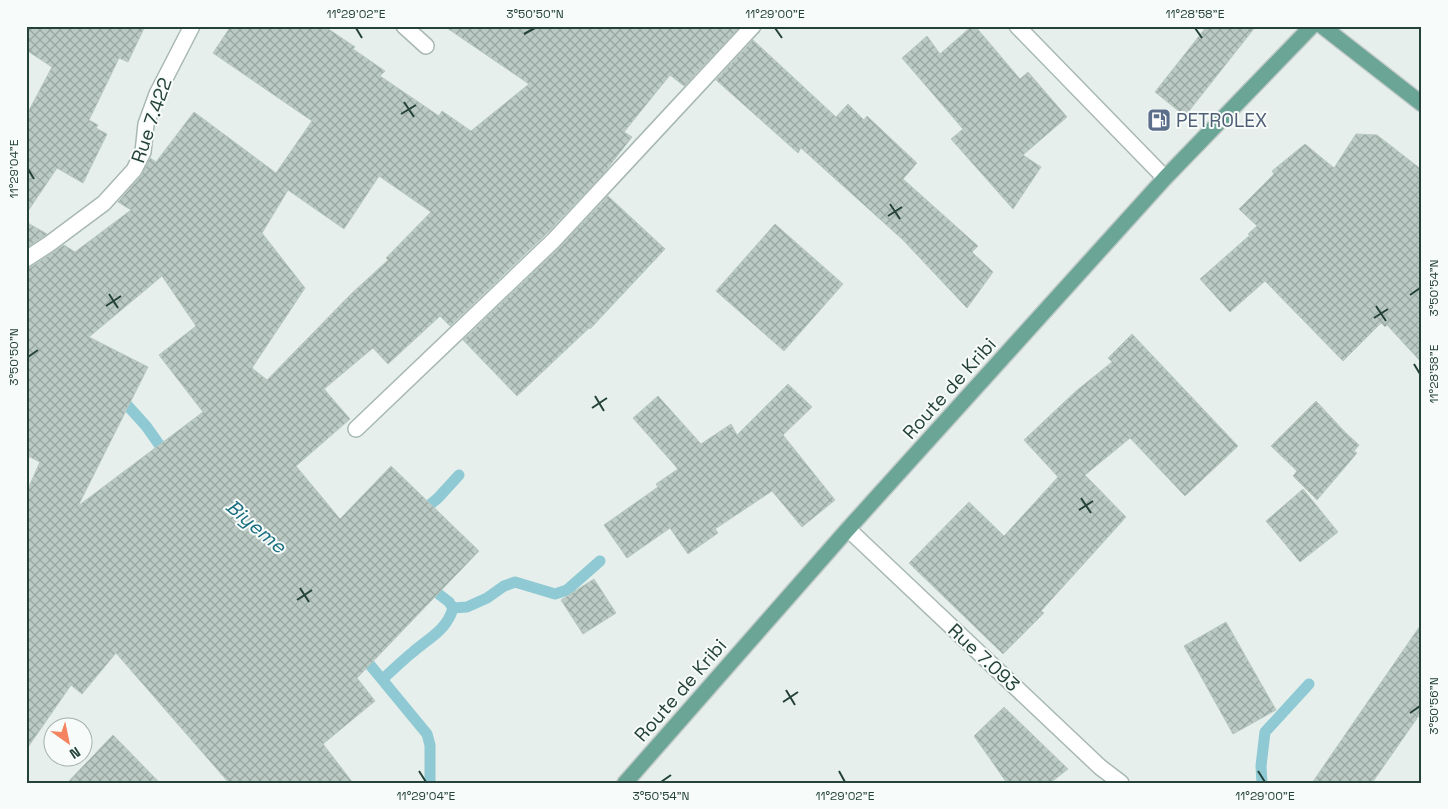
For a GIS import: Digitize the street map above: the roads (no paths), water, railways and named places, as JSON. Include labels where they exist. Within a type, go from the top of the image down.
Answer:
[{"type":"main road","name":"Route de Kribi","points":[[625,783],[848,529],[1165,178],[1312,26]]},
{"type":"main road","points":[[1322,26],[1422,104]]},
{"type":"street","name":"Rue 7.422","points":[[26,259],[50,244],[104,203],[134,170],[143,152],[146,124],[157,94],[192,26]]},
{"type":"street","points":[[404,26],[426,46]]},
{"type":"street","points":[[356,429],[554,240],[753,26]]},
{"type":"street","points":[[1017,26],[1165,178]]},
{"type":"street","name":"Rue 7.093","points":[[848,529],[1100,767],[1122,783]]},
{"type":"waterway","name":"Biyeme","points":[[118,395],[146,426],[168,457]]},
{"type":"waterway","points":[[419,514],[438,498],[459,475]]},
{"type":"waterway","points":[[453,608],[467,607],[487,598],[504,586],[515,582],[555,594],[567,590],[600,561]]},
{"type":"waterway","points":[[427,585],[449,602],[453,608]]},
{"type":"waterway","points":[[386,676],[442,628],[453,608]]},
{"type":"waterway","name":"Biyeme","points":[[361,654],[427,734],[430,745],[430,783]]},
{"type":"waterway","points":[[1262,783],[1261,766],[1265,732],[1309,684]]},
{"type":"place","name":"PETROLEX","points":[[1159,120]]}]
